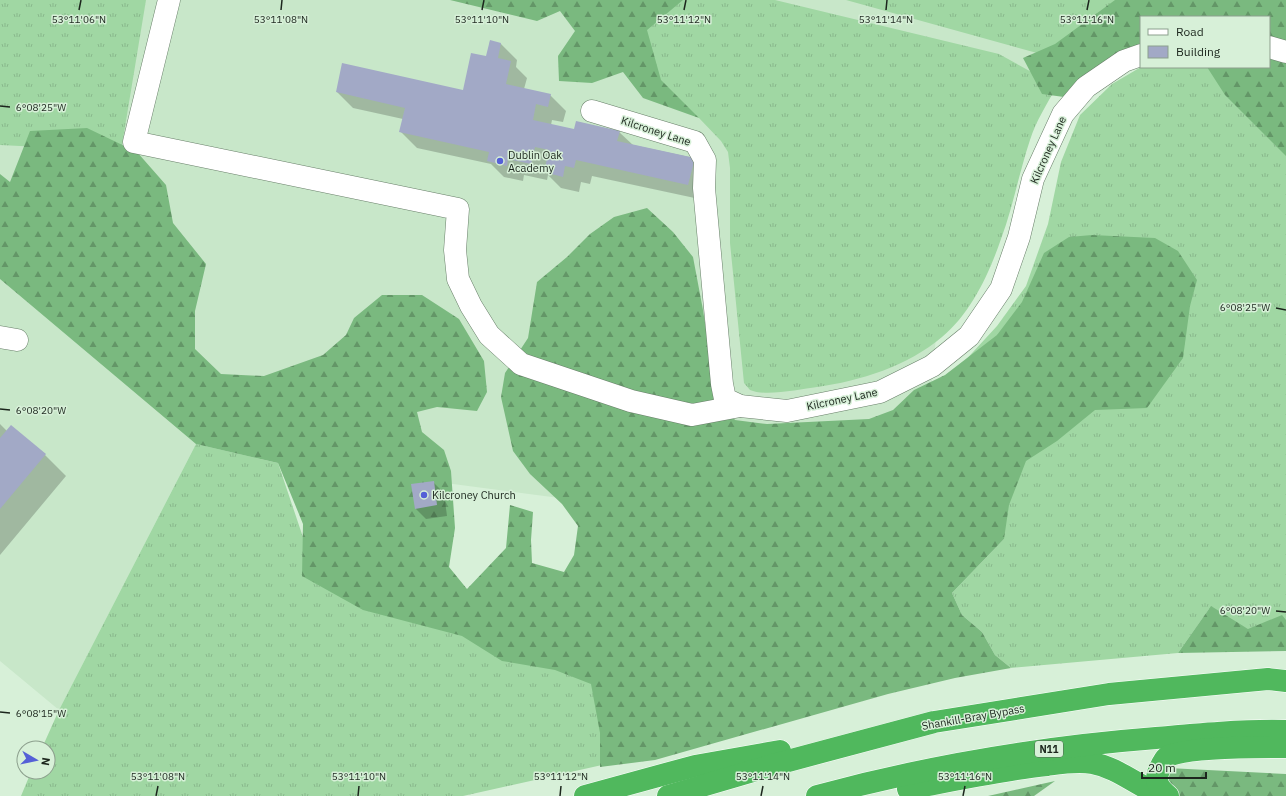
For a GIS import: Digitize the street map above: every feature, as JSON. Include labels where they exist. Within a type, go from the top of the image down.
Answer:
[{"type":"highway","name":"Shankill-Bray Bypass","points":[[668,796],[773,765],[934,722],[1109,694],[1280,679]]},
{"type":"highway","points":[[585,796],[696,766],[934,722]]},
{"type":"highway","name":"N11","points":[[817,796],[954,764],[1063,747],[1200,734],[1286,731]]},
{"type":"highway","points":[[1168,796],[1159,788],[1156,778],[1160,767],[1167,757],[1188,751],[1286,747]]},
{"type":"highway","name":"N11","points":[[874,796],[1023,768],[1092,763],[1115,770],[1154,793],[1164,796]]},
{"type":"street","points":[[169,0],[134,142],[458,209],[455,250],[458,279],[471,306],[489,335],[521,364],[631,401],[692,415],[740,406]]},
{"type":"street","points":[[1270,47],[1286,52]]},
{"type":"street","name":"Kilcroney Lane","points":[[592,112],[695,142],[705,160],[704,188],[722,384],[725,399],[740,406],[787,411],[880,392],[932,366],[969,336],[1000,289],[1019,237],[1033,179],[1063,114],[1086,87],[1124,61],[1140,55]]},
{"type":"shaded area","name":"Dublin Oak Academy","points":[[0,0],[882,0],[1045,44],[937,326],[917,545],[240,456],[196,444],[59,710],[0,661]]},
{"type":"green space","points":[[0,0],[146,0],[121,151],[0,145]]},
{"type":"green space","points":[[450,0],[683,0],[647,30],[661,80],[699,118],[643,98],[623,72],[592,83],[559,81],[558,56],[575,31],[560,11],[537,21]]},
{"type":"green space","points":[[663,0],[775,0],[999,54],[1057,86],[1032,133],[1013,202],[991,266],[970,305],[962,316],[942,337],[929,347],[899,364],[883,371],[850,381],[774,393],[750,390],[744,383],[730,243],[730,168],[728,152],[721,141],[699,118],[659,90],[640,29]]},
{"type":"green space","points":[[846,0],[1120,0],[1048,56]]},
{"type":"green space","points":[[1115,0],[1286,0],[1286,156],[1225,95],[1208,68],[1270,68],[1270,16],[1140,16],[1140,50],[1064,97],[1042,94],[1023,58],[1055,44]]},
{"type":"green space","points":[[1140,68],[1214,68],[1286,142],[1286,649],[1209,609],[1178,653],[1011,668],[995,655],[982,632],[962,615],[952,593],[1004,539],[949,378],[997,326],[1026,286],[1048,224],[1061,162],[1080,115],[1112,84]]},
{"type":"green space","points":[[87,128],[137,152],[166,185],[173,223],[206,264],[195,311],[195,349],[221,374],[264,376],[323,355],[346,335],[354,318],[382,295],[422,295],[459,319],[484,361],[487,392],[477,411],[437,407],[417,412],[422,432],[444,450],[451,471],[455,528],[449,567],[467,589],[506,548],[510,505],[533,512],[531,540],[532,563],[564,572],[574,555],[578,526],[562,504],[530,474],[513,451],[501,397],[505,373],[528,338],[537,282],[567,257],[590,234],[614,217],[647,208],[673,232],[693,257],[716,393],[735,420],[767,424],[869,419],[893,410],[914,390],[945,375],[997,335],[1022,302],[1044,253],[1069,237],[1092,235],[1155,238],[1178,251],[1197,280],[1190,306],[1183,358],[1147,408],[1095,410],[1057,441],[1026,461],[1009,505],[1004,539],[952,593],[962,615],[982,632],[995,655],[1011,668],[955,678],[888,694],[655,760],[600,767],[600,733],[591,684],[555,670],[502,661],[462,636],[363,610],[302,576],[303,524],[278,463],[196,444],[0,279],[0,174],[10,182],[30,131]]},
{"type":"green space","points":[[196,444],[278,463],[310,558],[608,652],[611,763],[463,796],[21,796],[28,780],[56,780],[56,740],[46,740],[59,710]]},
{"type":"green space","points":[[1211,606],[1248,629],[1282,615],[1286,620],[1286,651],[1178,653]]},
{"type":"green space","points":[[1168,768],[1286,774],[1286,796],[1169,796]]},
{"type":"green space","points":[[1055,781],[1034,796],[988,796]]},
{"type":"building","points":[[490,40],[501,43],[498,58],[511,61],[506,84],[551,94],[548,107],[536,104],[533,120],[574,129],[576,121],[620,131],[617,141],[695,158],[688,185],[576,160],[574,168],[565,166],[563,177],[544,172],[549,150],[535,147],[531,164],[508,159],[507,166],[487,161],[489,152],[399,132],[405,108],[336,92],[342,63],[463,90],[471,53],[486,56]]},
{"type":"building","points":[[11,425],[46,454],[0,509],[0,438]]},
{"type":"building","name":"Kilcroney Church","points":[[434,481],[437,505],[415,509],[411,484]]},
{"type":"place","name":"Dublin Oak Academy","points":[[500,161]]},
{"type":"place","name":"Kilcroney Church","points":[[424,495]]}]
